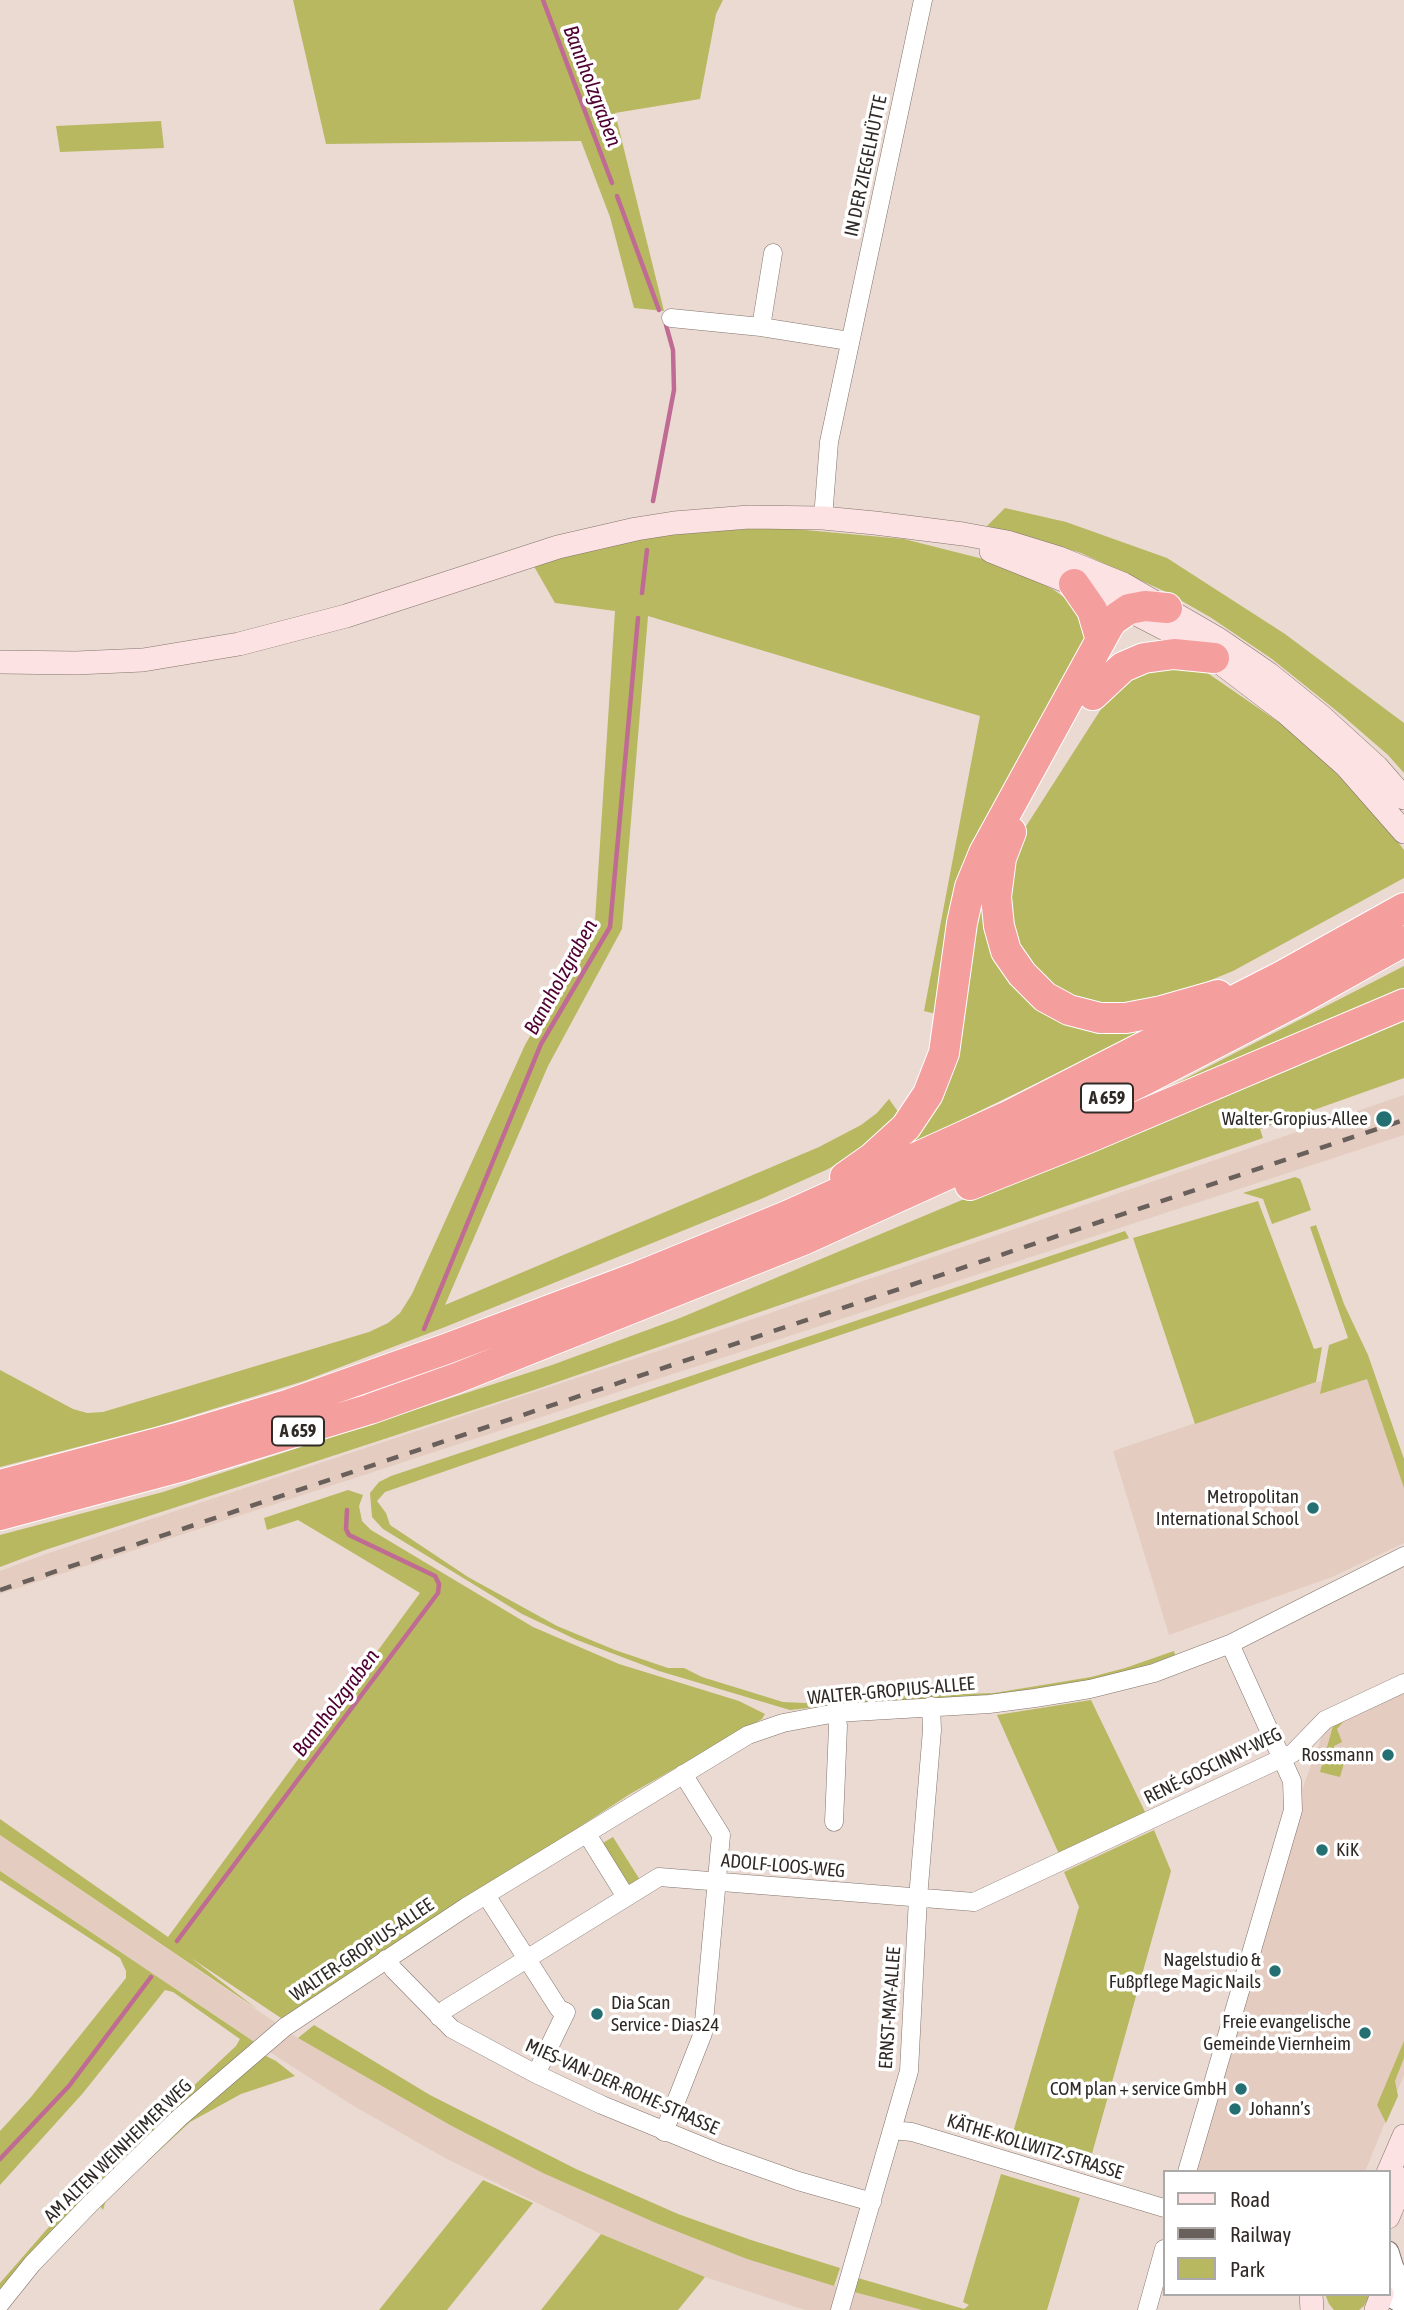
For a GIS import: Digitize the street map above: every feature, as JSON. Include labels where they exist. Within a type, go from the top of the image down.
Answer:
[{"type":"highway","points":[[1074,584],[1092,610],[1101,640]]},
{"type":"highway","points":[[1126,597],[1144,606],[1167,608]]},
{"type":"highway","points":[[787,1216],[872,1158],[906,1127],[928,1094],[944,1053],[962,923],[970,887],[989,843],[1126,597]]},
{"type":"highway","points":[[1126,597],[1124,637],[1093,695],[1015,821],[1001,858],[996,897],[999,926],[1006,951],[1022,974],[1045,996],[1069,1010],[1100,1018],[1126,1018],[1162,1011],[1282,976]]},
{"type":"highway","points":[[1093,695],[1123,667],[1144,658],[1174,654],[1214,659]]},
{"type":"highway","name":"A 659","points":[[0,1485],[290,1404],[640,1276],[787,1216],[1006,1117],[1282,976],[1404,908]]},
{"type":"highway","name":"A 659","points":[[0,1515],[183,1466],[370,1409],[457,1378],[803,1240],[1010,1146],[1146,1079],[1297,1001],[1404,941]]},
{"type":"highway","points":[[803,1240],[858,1227],[934,1199],[1088,1138],[1404,1004]]},
{"type":"main road","points":[[0,662],[116,661],[217,649],[346,616],[521,557],[597,537],[674,523],[712,519],[823,519],[931,531],[986,538],[1026,547],[1080,566],[1214,659],[1284,712],[1346,766],[1404,832]]},
{"type":"main road","points":[[931,531],[1074,584],[1126,597]]},
{"type":"main road","points":[[1167,608],[1269,674],[1321,716],[1377,767],[1404,798]]},
{"type":"main road","points":[[1389,2170],[1404,2136]]},
{"type":"main road","points":[[1390,2212],[1404,2179]]},
{"type":"street","name":"IN DER ZIEGELHÜTTE","points":[[823,519],[829,442],[923,0]]},
{"type":"street","points":[[761,327],[773,253]]},
{"type":"street","points":[[671,318],[761,327],[849,341]]},
{"type":"street","name":"WALTER-GROPIUS-ALLEE","points":[[274,2037],[386,1959],[486,1895],[748,1735],[783,1723],[836,1713],[989,1704],[1090,1689],[1180,1664],[1230,1644],[1404,1556]]},
{"type":"street","points":[[1188,2170],[1293,1810],[1292,1781],[1230,1644]]},
{"type":"street","name":"RENÉ-GOSCINNY-WEG","points":[[1145,1822],[1293,1753],[1325,1720],[1404,1683]]},
{"type":"street","name":"ERNST-MAY-ALLEE","points":[[841,2307],[909,2071],[918,1898],[932,1730],[931,1706]]},
{"type":"street","points":[[834,1822],[838,1726],[836,1713]]},
{"type":"street","points":[[664,2132],[703,2033],[721,1835],[683,1774]]},
{"type":"street","name":"ADOLF-LOOS-WEG","points":[[439,2017],[446,2010],[659,1877],[974,1902],[1145,1822]]},
{"type":"street","points":[[586,1834],[626,1897]]},
{"type":"street","points":[[486,1895],[559,2009],[566,2012],[536,2074]]},
{"type":"street","name":"MIES-VAN-DER-ROHE-STRASSE","points":[[386,1959],[452,2029],[536,2074],[664,2132],[798,2181],[872,2203]]},
{"type":"street","name":"AM ALTEN WEINHEIMER WEG","points":[[0,2304],[32,2264],[91,2203],[179,2118],[274,2037]]},
{"type":"street","name":"KÄTHE-KOLLWITZ-STRASSE","points":[[892,2130],[912,2132],[1162,2207]]},
{"type":"street","points":[[1147,2310],[1162,2256]]},
{"type":"street","points":[[1390,2258],[1404,2286]]},
{"type":"shaded area","points":[[1404,1095],[1404,1135],[0,1594],[0,1571],[46,1554],[715,1332]]},
{"type":"shaded area","name":"Metropolitan International School","points":[[1369,1375],[1404,1474],[1404,1543],[1332,1577],[1169,1635],[1113,1451],[1316,1382]]},
{"type":"shaded area","points":[[1404,1687],[1404,2075],[1366,2170],[1192,2170],[1301,1792],[1327,1723]]},
{"type":"shaded area","points":[[0,1835],[298,2038],[450,2125],[747,2259],[922,2310],[805,2310],[705,2277],[601,2234],[445,2158],[352,2105],[279,2058],[0,1871]]},
{"type":"green space","points":[[293,0],[723,0],[716,14],[700,99],[615,113],[664,311],[634,308],[610,217],[581,141],[326,144]]},
{"type":"green space","points":[[161,121],[164,148],[60,152],[56,126]]},
{"type":"green space","points":[[1005,508],[1066,522],[1167,558],[1285,634],[1404,723],[1404,773],[1388,755],[1343,716],[1272,659],[1210,617],[1166,592],[1081,553],[987,526]]},
{"type":"green space","points":[[783,528],[904,539],[987,560],[1054,590],[1075,605],[1082,616],[1086,643],[1050,712],[940,1015],[924,1011],[980,716],[648,616],[622,929],[548,1066],[445,1305],[819,1147],[861,1125],[889,1099],[901,1116],[857,1153],[826,1170],[445,1327],[304,1381],[155,1427],[0,1467],[0,1370],[73,1409],[87,1413],[103,1412],[369,1332],[388,1323],[400,1313],[412,1294],[525,1045],[595,921],[615,611],[555,603],[532,563],[667,534]]},
{"type":"green space","points":[[1168,663],[1206,672],[1280,723],[1324,761],[1377,814],[1404,850],[1404,878],[1233,971],[1160,1001],[1127,1009],[1067,998],[1018,954],[1005,888],[1023,831],[1112,692],[1130,677]]},
{"type":"green space","points":[[992,869],[1028,991],[1175,1016],[885,1157],[912,1132],[970,923]]},
{"type":"green space","points":[[1404,966],[1404,1078],[1260,1129],[1263,1138],[537,1389],[0,1567],[0,1535],[163,1492],[552,1365],[680,1318],[1177,1110],[1165,1089]]},
{"type":"green space","points":[[1295,1177],[1300,1179],[1311,1210],[1272,1224],[1263,1199],[1243,1193]]},
{"type":"green space","points":[[1258,1201],[1314,1349],[1322,1347],[1316,1382],[1195,1424],[1133,1238]]},
{"type":"green space","points":[[1316,1225],[1344,1304],[1368,1355],[1404,1459],[1404,1488],[1367,1379],[1320,1394],[1329,1345],[1348,1338],[1310,1227]]},
{"type":"green space","points":[[1125,1231],[1129,1238],[385,1492],[377,1501],[386,1513],[390,1525],[468,1577],[557,1626],[668,1668],[684,1668],[702,1677],[783,1702],[994,1693],[1091,1677],[1174,1651],[1175,1655],[1127,1673],[1092,1681],[994,1696],[854,1703],[790,1710],[659,1671],[577,1640],[522,1614],[383,1529],[372,1517],[370,1493],[379,1482],[391,1476]]},
{"type":"green space","points":[[348,1490],[363,1495],[359,1506],[362,1521],[371,1530],[533,1627],[619,1664],[739,1701],[765,1714],[762,1719],[630,1794],[287,2017],[281,2018],[191,1958],[257,2009],[0,1835],[0,1819],[168,1937],[420,1593],[298,1520],[267,1530],[264,1518]]},
{"type":"green space","points":[[1091,1700],[1146,1814],[1059,1854],[997,1715]]},
{"type":"green space","points":[[1344,1721],[1337,1729],[1342,1742],[1334,1746],[1339,1758],[1344,1756],[1345,1760],[1340,1777],[1320,1772],[1333,1726]]},
{"type":"green space","points":[[1154,1830],[1171,1871],[1088,2168],[1009,2146],[1079,1907],[1064,1872]]},
{"type":"green space","points":[[613,1837],[640,1880],[628,1887],[601,1844]]},
{"type":"green space","points":[[0,1871],[256,2043],[190,2098],[70,2212],[0,2292],[0,2283],[47,2229],[122,2153],[236,2046],[240,2039],[173,1992],[165,1990],[83,2093],[0,2185],[0,2131],[31,2097],[126,1978],[126,1971],[120,1958],[0,1880]]},
{"type":"green space","points":[[314,2025],[430,2095],[576,2169],[678,2214],[840,2268],[834,2286],[747,2259],[656,2223],[543,2173],[450,2125],[298,2038]]},
{"type":"green space","points":[[1404,2041],[1404,2058],[1395,2081],[1398,2096],[1386,2123],[1377,2105]]},
{"type":"green space","points":[[262,2054],[295,2076],[241,2094],[190,2122],[106,2200],[103,2210],[99,2204],[102,2199]]},
{"type":"green space","points":[[1001,2174],[1080,2198],[1047,2310],[922,2310],[854,2292],[858,2278],[964,2309],[969,2305],[963,2302]]},
{"type":"green space","points":[[483,2180],[533,2203],[447,2310],[379,2310]]},
{"type":"green space","points":[[601,2234],[705,2277],[678,2310],[541,2310]]},
{"type":"green space","points":[[1326,2296],[1369,2296],[1359,2310],[1334,2310]]},
{"type":"waterway","name":"Bannholzgraben","points":[[543,0],[612,183]]},
{"type":"waterway","name":"Bannholzgraben","points":[[617,196],[659,310]]},
{"type":"waterway","name":"Bannholzgraben","points":[[653,501],[674,390],[673,350],[666,325]]},
{"type":"waterway","name":"Bannholzgraben","points":[[642,593],[647,550]]},
{"type":"waterway","name":"Bannholzgraben","points":[[424,1329],[541,1044],[610,927],[638,618]]},
{"type":"waterway","name":"Bannholzgraben","points":[[177,1941],[438,1593],[439,1584],[435,1576],[349,1535],[346,1529],[347,1510]]},
{"type":"waterway","name":"Bannholzgraben","points":[[0,2159],[69,2086],[151,1977]]},
{"type":"railway","points":[[0,1590],[1404,1120]]},
{"type":"place","name":"Walter-Gropius-Allee","points":[[1384,1119]]},
{"type":"place","name":"Metropolitan International School","points":[[1313,1508]]},
{"type":"place","name":"Rossmann","points":[[1388,1755]]},
{"type":"place","name":"KiK","points":[[1322,1850]]},
{"type":"place","name":"Nagelstudio & Fußpflege Magic Nails","points":[[1275,1971]]},
{"type":"place","name":"Dia Scan Service - Dias24","points":[[597,2014]]},
{"type":"place","name":"Freie evangelische Gemeinde Viernheim","points":[[1365,2033]]},
{"type":"place","name":"COM plan + service GmbH","points":[[1241,2089]]},
{"type":"place","name":"Johann’s","points":[[1235,2109]]}]
